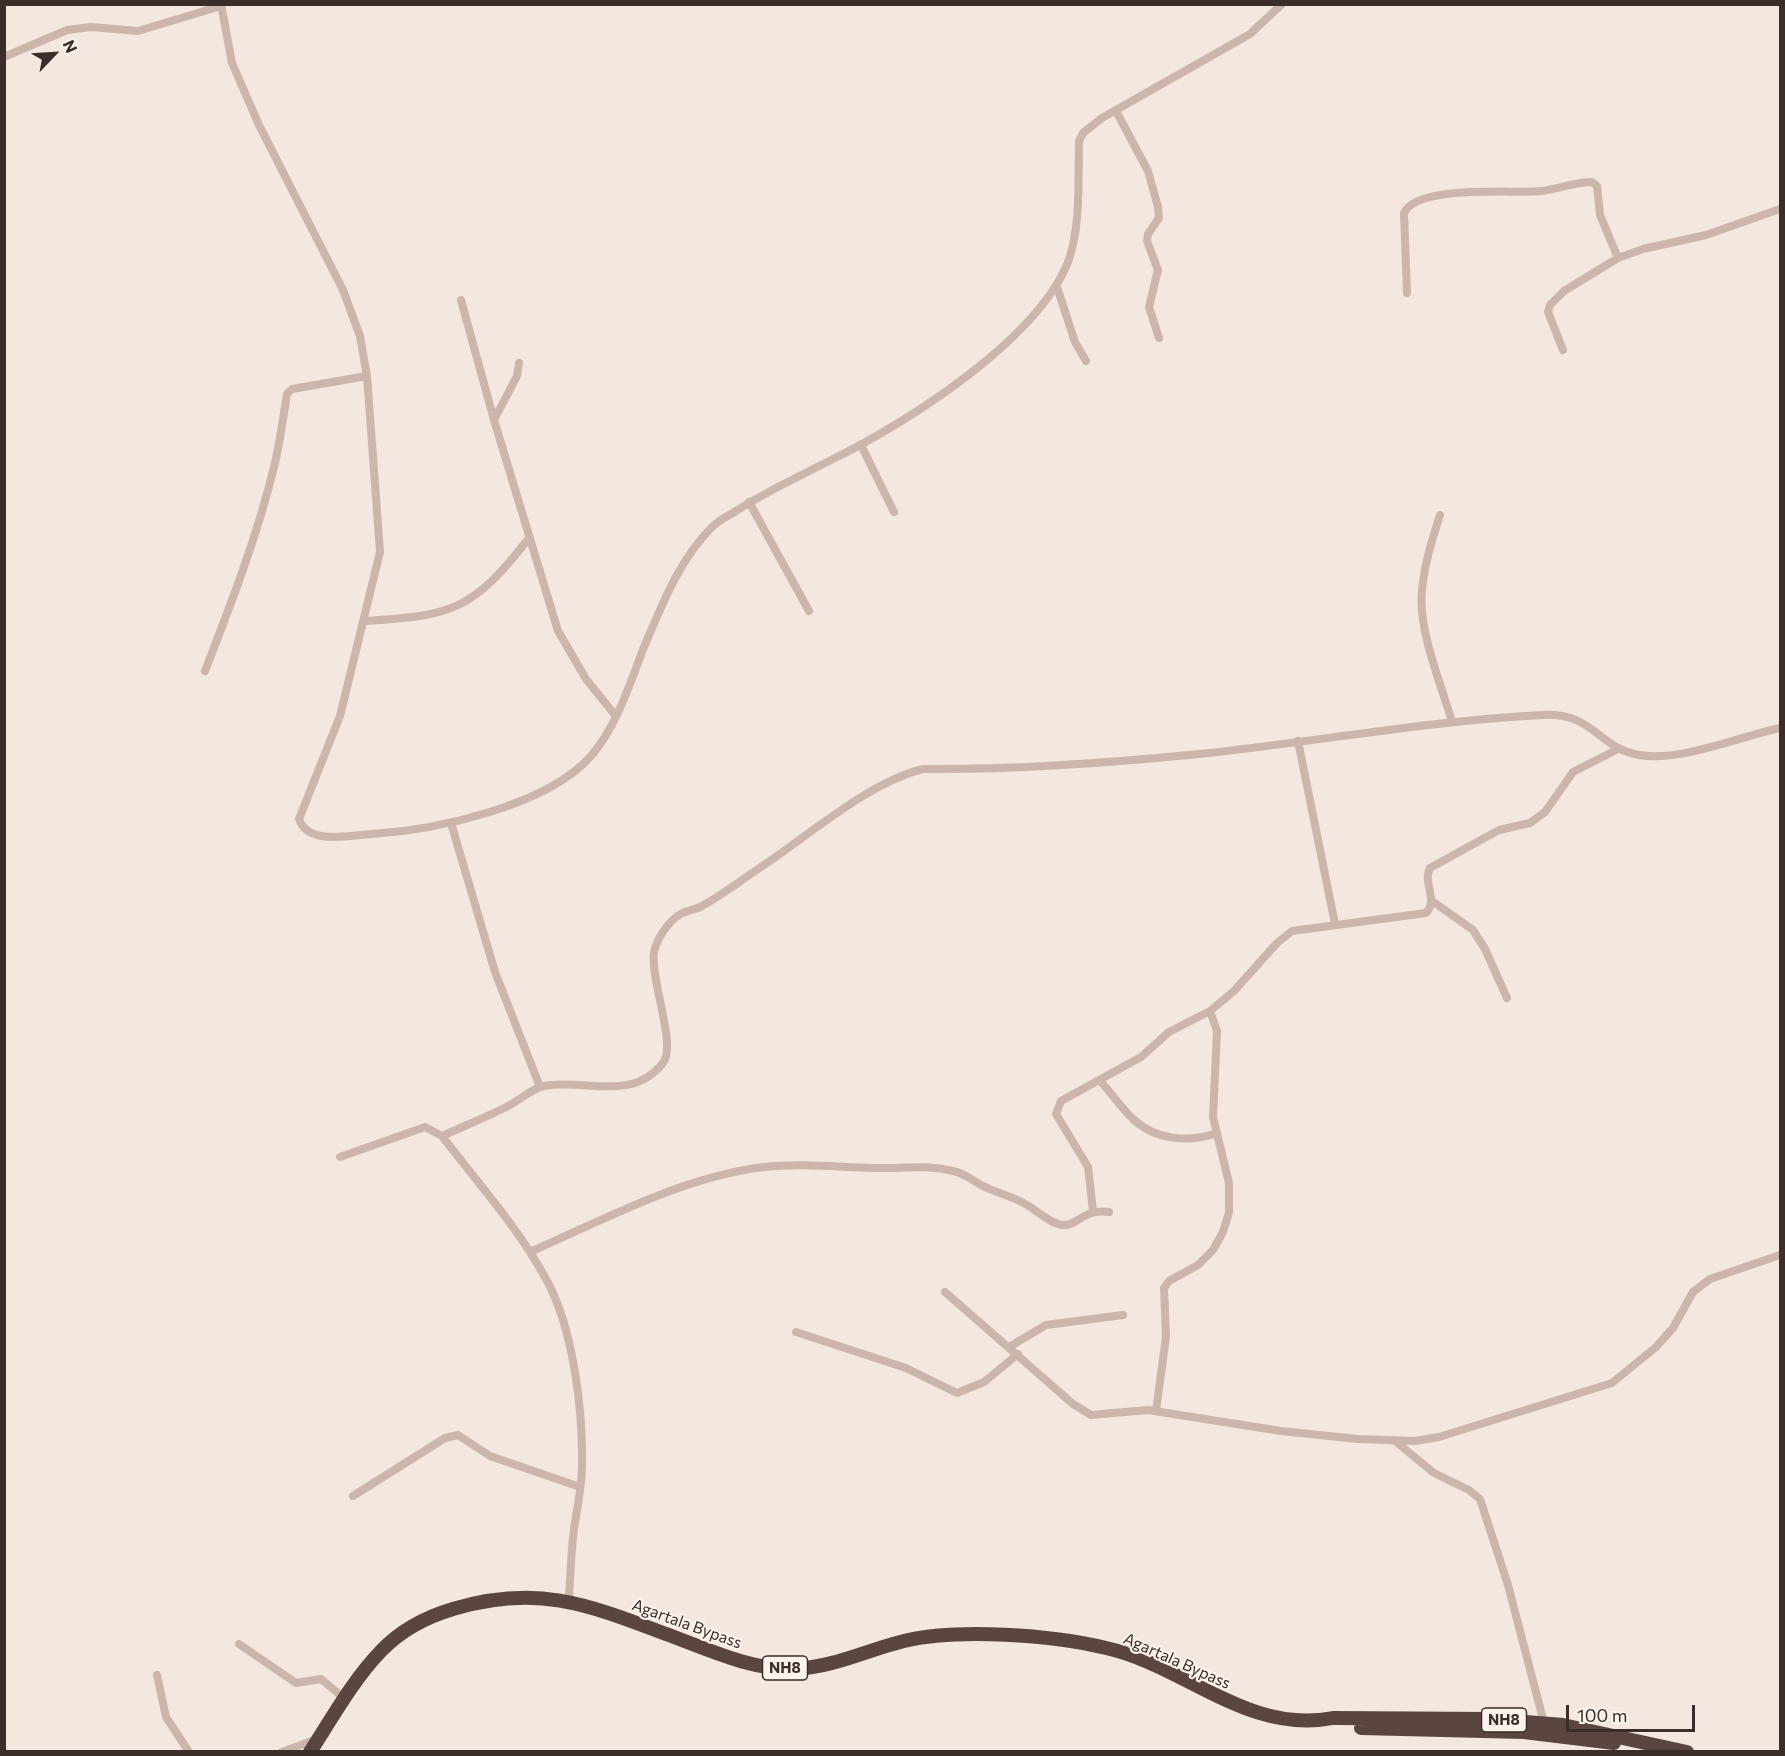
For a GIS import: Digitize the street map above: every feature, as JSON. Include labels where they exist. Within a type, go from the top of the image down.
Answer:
[{"type":"highway","name":"Agartala Bypass","points":[[309,1752],[381,1650],[402,1632],[455,1608],[501,1597],[523,1596],[569,1601],[734,1659],[772,1667],[794,1669],[832,1664],[906,1641],[944,1636],[1023,1638],[1095,1646],[1142,1659],[1251,1711],[1286,1719],[1319,1721],[1333,1718],[1454,1718],[1544,1723],[1585,1728],[1687,1752]]},
{"type":"highway","name":"Agartala Bypass","points":[[1319,1721],[1332,1727],[1476,1730],[1577,1737],[1652,1752]]},
{"type":"street","points":[[4,57],[67,30],[91,27],[138,31],[221,5],[232,63],[255,117],[343,290],[360,336],[367,376],[380,543],[364,621],[337,724],[301,810],[300,824],[311,834],[340,836],[407,832],[452,823],[559,783],[576,772],[592,754],[615,715],[676,576],[712,528],[749,502],[861,445],[983,363],[1014,334],[1057,287],[1072,249],[1079,141],[1089,127],[1250,34],[1281,4]]},
{"type":"street","points":[[1116,111],[1148,171],[1158,207],[1159,218],[1148,234],[1147,241],[1158,270],[1149,307],[1159,338]]},
{"type":"street","points":[[1407,294],[1404,213],[1407,207],[1419,201],[1464,193],[1529,192],[1592,182],[1597,186],[1602,222],[1618,258]]},
{"type":"street","points":[[1563,350],[1548,312],[1550,305],[1564,291],[1618,258],[1643,249],[1706,236],[1780,209]]},
{"type":"street","points":[[1057,287],[1075,342],[1086,361]]},
{"type":"street","points":[[462,300],[494,420],[558,631],[586,679],[615,715]]},
{"type":"street","points":[[494,420],[517,376],[519,363]]},
{"type":"street","points":[[205,671],[237,592],[256,532],[275,465],[287,394],[292,389],[367,376]]},
{"type":"street","points":[[861,445],[894,512]]},
{"type":"street","points":[[749,502],[809,611]]},
{"type":"street","points":[[1440,515],[1426,563],[1421,593],[1422,614],[1452,722]]},
{"type":"street","points":[[364,621],[420,617],[461,605],[500,574],[529,538]]},
{"type":"street","points":[[442,1136],[490,1115],[540,1087],[621,1087],[642,1082],[651,1075],[664,1063],[669,1049],[661,1010],[654,953],[658,939],[668,925],[679,915],[716,897],[868,794],[906,773],[923,769],[1001,769],[1200,754],[1452,722],[1562,715],[1579,720],[1618,749],[1639,755],[1663,756],[1780,728]]},
{"type":"street","points":[[1298,741],[1335,924]]},
{"type":"street","points":[[1093,1210],[1088,1167],[1058,1120],[1056,1109],[1061,1101],[1141,1057],[1169,1032],[1210,1011],[1234,991],[1284,936],[1301,928],[1426,914],[1431,909],[1432,901],[1427,880],[1430,868],[1499,830],[1530,823],[1545,812],[1573,772],[1618,749]]},
{"type":"street","points":[[452,823],[495,972],[540,1087]]},
{"type":"street","points":[[1432,901],[1459,918],[1479,939],[1507,998]]},
{"type":"street","points":[[1156,1411],[1166,1337],[1164,1288],[1169,1281],[1197,1265],[1213,1250],[1223,1232],[1229,1212],[1229,1183],[1212,1102],[1217,1031],[1210,1011]]},
{"type":"street","points":[[1099,1080],[1132,1119],[1147,1130],[1171,1137],[1194,1138],[1217,1133]]},
{"type":"street","points":[[340,1157],[424,1127],[442,1136],[530,1252],[558,1303],[574,1369],[582,1440],[569,1601]]},
{"type":"street","points":[[530,1252],[679,1189],[736,1173],[781,1166],[899,1169],[929,1166],[970,1177],[980,1184],[1024,1203],[1058,1224],[1067,1224],[1093,1210],[1109,1212]]},
{"type":"street","points":[[945,1292],[1073,1404],[1088,1414],[1156,1411],[1281,1431],[1415,1441],[1459,1432],[1612,1383],[1656,1347],[1673,1328],[1693,1292],[1710,1279],[1780,1255]]},
{"type":"street","points":[[1008,1347],[1046,1325],[1123,1315]]},
{"type":"street","points":[[796,1332],[906,1368],[957,1393],[984,1382],[1018,1354]]},
{"type":"street","points":[[353,1496],[429,1447],[445,1438],[458,1435],[490,1456],[580,1487]]},
{"type":"street","points":[[1395,1441],[1434,1473],[1468,1490],[1480,1499],[1508,1585],[1544,1723]]},
{"type":"street","points":[[239,1644],[296,1683],[321,1679],[345,1699]]},
{"type":"street","points":[[157,1675],[166,1717],[189,1752]]},
{"type":"street","points":[[282,1752],[319,1738]]}]
